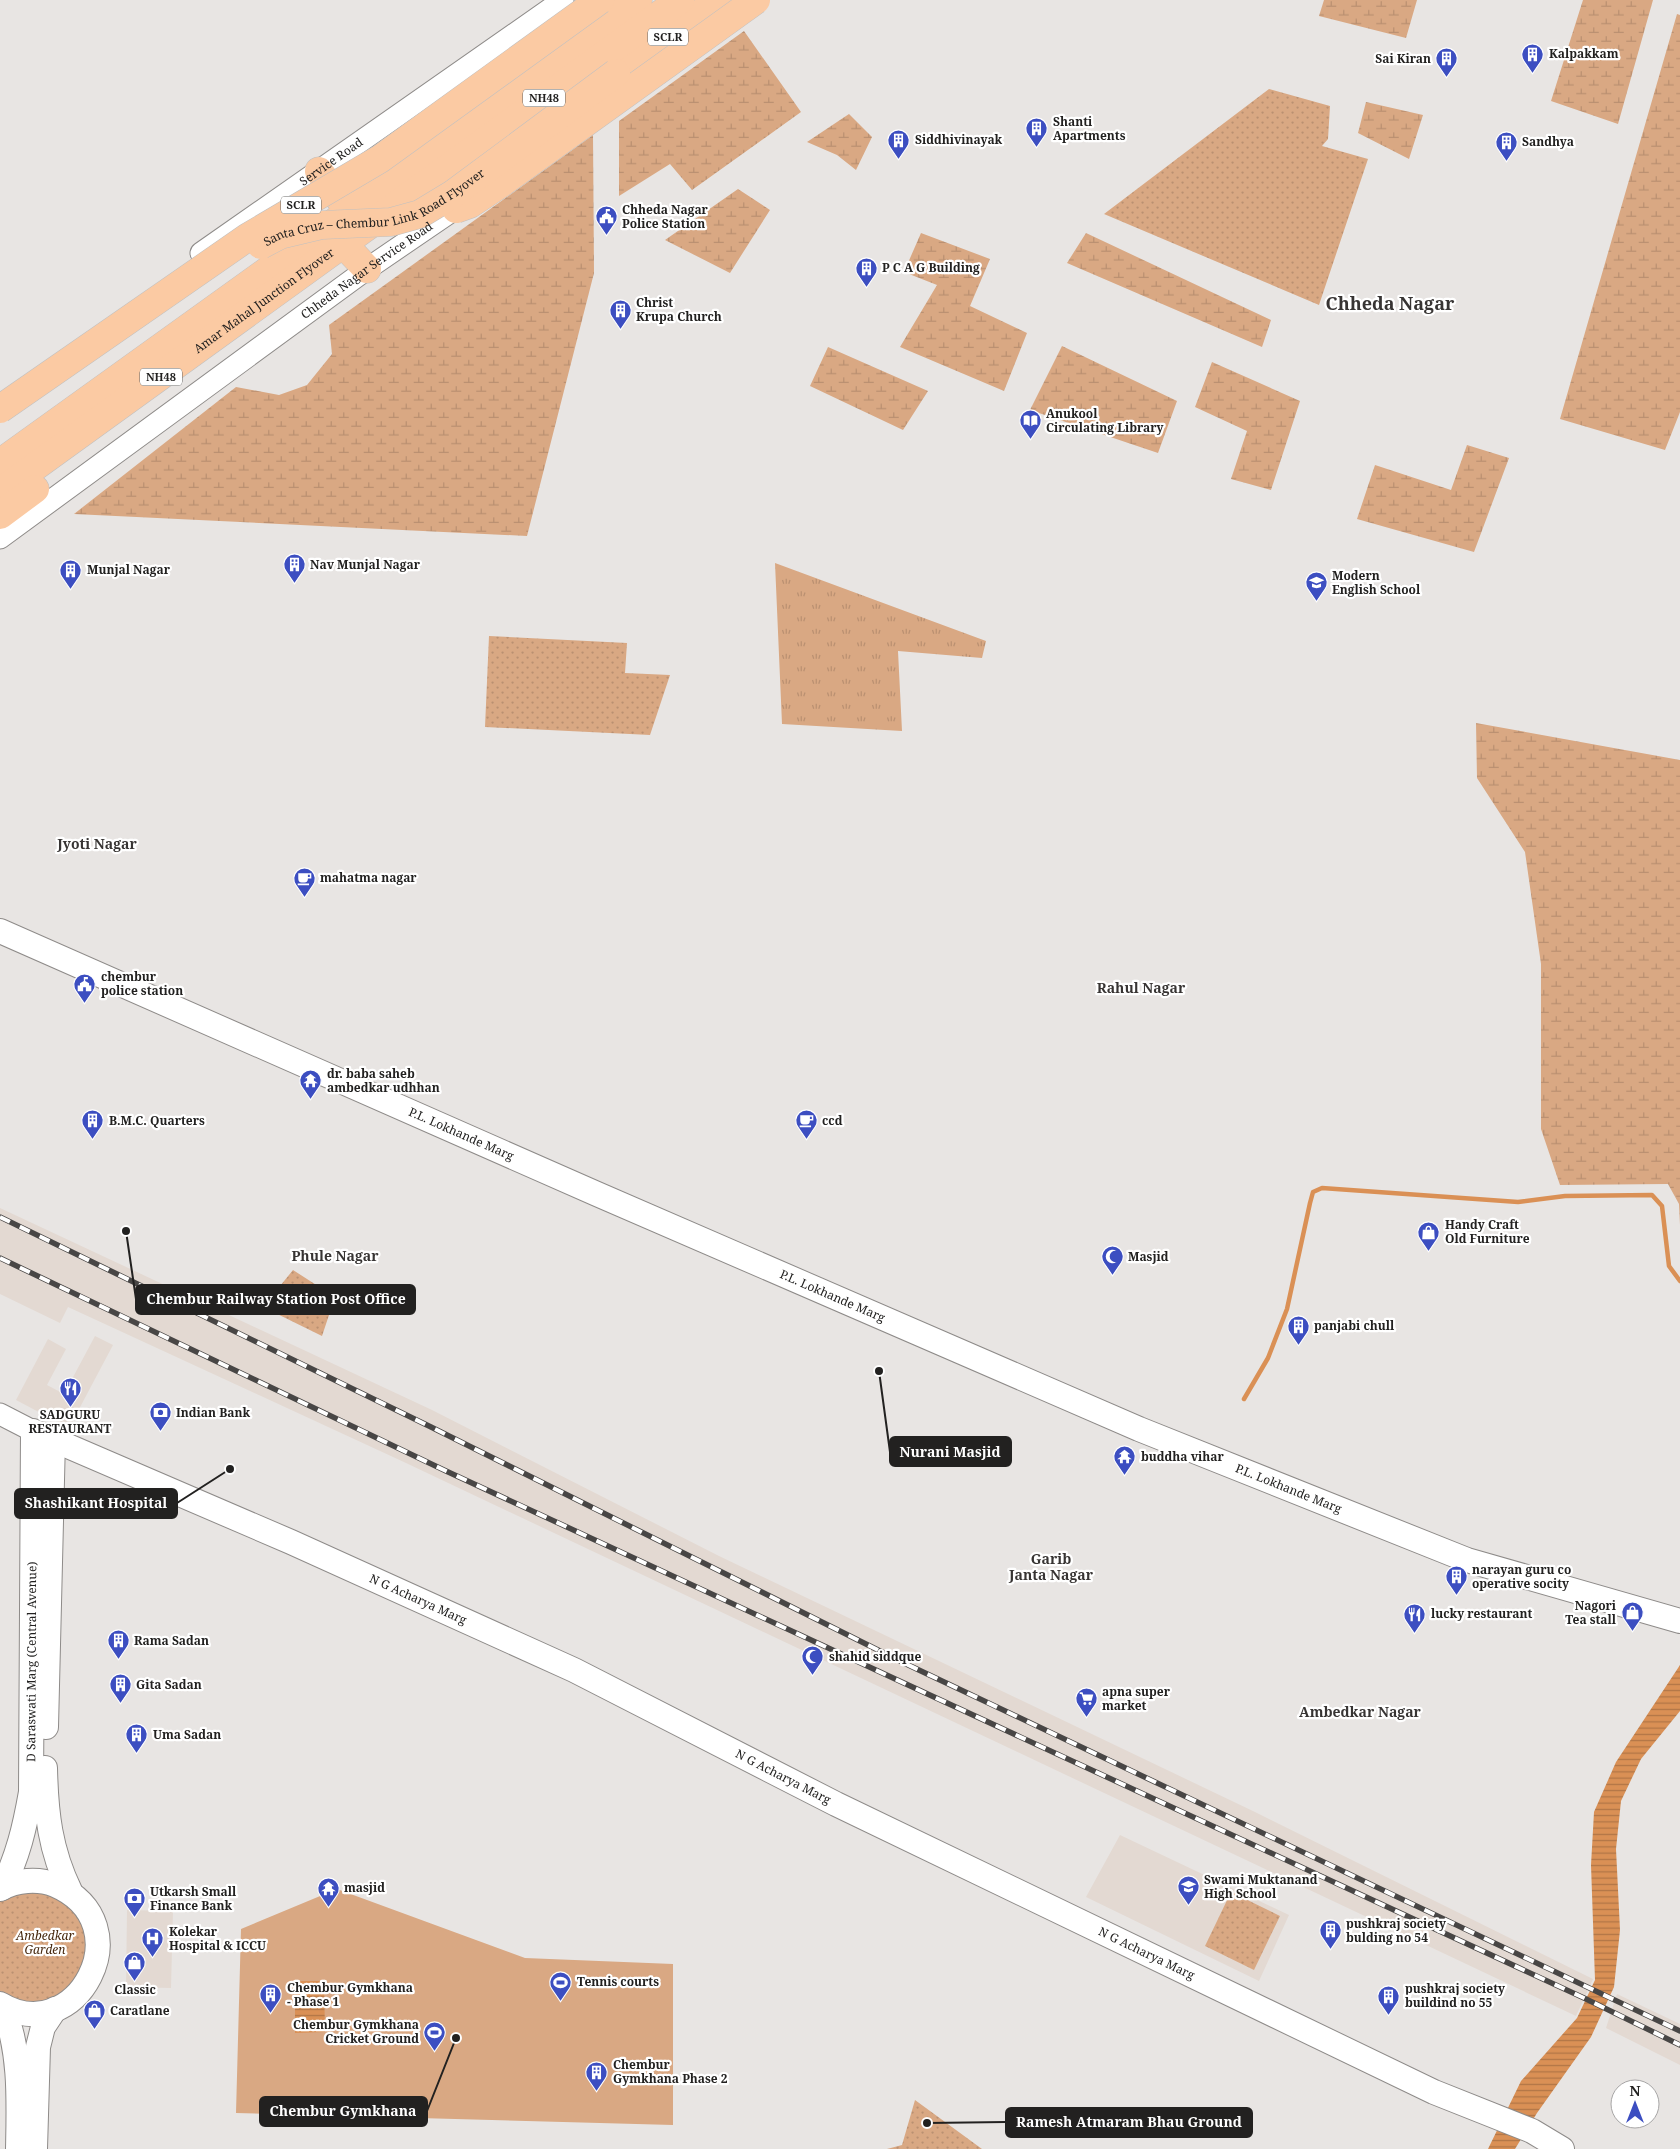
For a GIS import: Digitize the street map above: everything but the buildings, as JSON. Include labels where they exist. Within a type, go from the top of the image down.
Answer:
[{"type":"highway","name":"Santa Cruz – Chembur Link Road Flyover","points":[[0,409],[248,237],[380,158],[600,0]]},
{"type":"highway","name":"NH48","points":[[401,187],[638,0]]},
{"type":"highway","name":"NH48","points":[[401,187],[680,0]]},
{"type":"highway","name":"Santa Cruz – Chembur Link Road Flyover","points":[[0,424],[244,254],[280,235],[322,226],[391,222],[420,214],[453,194],[616,73],[719,0]]},
{"type":"highway","points":[[391,222],[426,220],[470,204],[756,0]]},
{"type":"highway","points":[[319,171],[346,207]]},
{"type":"highway","points":[[0,441],[250,264],[346,207],[401,187]]},
{"type":"highway","points":[[0,515],[282,307],[348,249],[401,187]]},
{"type":"highway","name":"Amar Mahal Junction Flyover","points":[[0,463],[401,187]]},
{"type":"highway","name":"Amar Mahal Junction Flyover","points":[[0,492],[321,262],[401,187]]},
{"type":"highway","points":[[348,249],[367,269]]},
{"type":"main road","name":"P.L. Lokhande Marg","points":[[0,931],[615,1202],[1139,1429],[1467,1560],[1680,1621]]},
{"type":"main road","name":"D Saraswati Marg (Central Avenue)","points":[[1,1888],[12,1869],[24,1831],[31,1792],[43,1435]]},
{"type":"main road","points":[[43,1435],[46,1794],[49,1835],[60,1872],[70,1891]]},
{"type":"main road","name":"N G Acharya Marg","points":[[43,1435],[291,1542],[574,1670],[854,1812],[1434,2092],[1496,2115],[1532,2131],[1562,2149]]},
{"type":"main road","points":[[1,1888],[24,1880],[48,1882],[70,1891],[79,1899],[94,1920],[99,1946],[94,1971],[80,1993],[68,2002],[55,2009],[28,2012],[1,2005]]},
{"type":"main road","points":[[1,2005],[11,2027],[15,2045],[19,2106],[18,2149]]},
{"type":"main road","points":[[35,2149],[38,2047],[43,2027],[55,2009]]},
{"type":"street","name":"Service Road","points":[[0,393],[563,0]]},
{"type":"street","name":"Chheda Nagar Service Road","points":[[0,538],[367,269],[490,185],[587,129],[767,0]]},
{"type":"street","name":"N G Acharya Marg","points":[[0,1414],[43,1435]]},
{"type":"shaded area","points":[[0,1208],[432,1410],[719,1556],[1255,1812],[1593,1979],[1576,2016],[406,1463],[68,1307],[60,1323],[0,1294]]},
{"type":"shaded area","name":"SADGURU RESTAURANT","points":[[95,1336],[113,1345],[69,1428],[16,1400],[48,1339],[66,1349],[47,1385],[64,1394]]},
{"type":"shaded area","points":[[1680,1665],[1680,1711],[1641,1759],[1621,1801],[1616,1849],[1620,1930],[1614,1987],[1591,2037],[1537,2113],[1515,2149],[1488,2149],[1521,2081],[1577,2018],[1595,1980],[1591,1865],[1594,1812],[1616,1762]]},
{"type":"shaded area","name":"Swami Muktanand High School","points":[[1120,1835],[1289,1915],[1259,1981],[1086,1897]]},
{"type":"shaded area","points":[[127,1910],[173,1911],[171,1988],[126,1987]]},
{"type":"shaded area","points":[[295,1981],[324,1981],[325,2032],[295,2033]]},
{"type":"shaded area","points":[[1617,1994],[1680,2024],[1680,2065],[1606,2028]]},
{"type":"green space","points":[[1324,0],[1417,0],[1406,38],[1319,16]]},
{"type":"green space","points":[[1583,0],[1653,0],[1618,124],[1551,101]]},
{"type":"green space","points":[[1677,14],[1680,15],[1680,412],[1665,450],[1560,419]]},
{"type":"green space","points":[[744,31],[801,112],[692,190],[670,164],[619,196],[619,121]]},
{"type":"green space","points":[[1269,89],[1330,106],[1328,139],[1322,146],[1368,159],[1319,305],[1104,214]]},
{"type":"green space","points":[[1366,102],[1423,115],[1409,159],[1358,133]]},
{"type":"green space","points":[[849,114],[872,137],[856,170],[837,155],[807,142]]},
{"type":"green space","points":[[593,135],[594,273],[527,536],[74,514],[236,387],[279,395],[307,385],[332,354],[329,325]]},
{"type":"green space","points":[[738,189],[770,210],[730,273],[665,240]]},
{"type":"green space","points":[[921,233],[990,259],[970,306],[1027,333],[1004,391],[900,347],[937,285],[904,272]]},
{"type":"green space","points":[[1086,233],[1271,320],[1262,347],[1067,263]]},
{"type":"green space","points":[[1062,346],[1177,401],[1158,453],[1030,410]]},
{"type":"green space","points":[[828,347],[928,391],[903,430],[810,386]]},
{"type":"green space","points":[[1212,362],[1300,401],[1271,490],[1231,479],[1247,431],[1195,407]]},
{"type":"green space","points":[[1467,445],[1509,458],[1474,552],[1357,519],[1375,465],[1451,490]]},
{"type":"green space","points":[[775,563],[986,641],[982,658],[898,651],[902,731],[782,724]]},
{"type":"green space","points":[[489,636],[627,643],[625,673],[670,675],[650,735],[485,727]]},
{"type":"green space","points":[[1476,723],[1680,760],[1680,1225],[1679,1204],[1668,1184],[1560,1185],[1541,1129],[1541,964],[1525,852],[1477,778]]},
{"type":"green space","points":[[293,1270],[335,1297],[322,1336],[263,1307]]},
{"type":"green space","points":[[337,1889],[525,1958],[673,1964],[673,2125],[236,2113],[241,1929]]},
{"type":"green space","name":"Ambedkar Garden","points":[[17,1890],[54,1892],[82,1916],[90,1952],[73,1986],[47,2001],[21,2001],[0,1991],[0,1898]]},
{"type":"green space","points":[[1231,1892],[1280,1916],[1254,1970],[1205,1946]]},
{"type":"green space","points":[[915,2100],[982,2149],[887,2149],[902,2145]]},
{"type":"waterway","points":[[1244,1399],[1268,1358],[1287,1309],[1313,1192],[1322,1188],[1518,1202],[1565,1196],[1652,1195],[1662,1206],[1669,1266],[1680,1281]]},
{"type":"railway","points":[[0,1217],[431,1427],[902,1662],[1680,2031]]},
{"type":"railway","points":[[0,1258],[446,1471],[1584,1998],[1680,2045]]},
{"type":"place","name":"Kalpakkam","points":[[1533,73]]},
{"type":"place","name":"Sai Kiran","points":[[1447,78]]},
{"type":"place","name":"Shanti Apartments","points":[[1037,148]]},
{"type":"place","name":"Siddhivinayak","points":[[899,159]]},
{"type":"place","name":"Sandhya","points":[[1506,161]]},
{"type":"place","name":"Chheda Nagar Police Station","points":[[606,236]]},
{"type":"place","name":"P C A G Building","points":[[866,287]]},
{"type":"place","name":"Christ Krupa Church","points":[[620,329]]},
{"type":"place","name":"Anukool Circulating Library","points":[[1030,440]]},
{"type":"place","name":"Nav Munjal Nagar","points":[[294,584]]},
{"type":"place","name":"Munjal Nagar","points":[[71,589]]},
{"type":"place","name":"Modern English School","points":[[1316,602]]},
{"type":"place","name":"mahatma nagar","points":[[304,897]]},
{"type":"place","name":"chembur police station","points":[[85,1003]]},
{"type":"place","name":"dr. baba saheb ambedkar udhhan","points":[[311,1100]]},
{"type":"place","name":"B.M.C. Quarters","points":[[93,1140]]},
{"type":"place","name":"ccd","points":[[806,1140]]},
{"type":"place","name":"Chembur Railway Station Post Office","points":[[126,1231]]},
{"type":"place","name":"Handy Craft Old Furniture","points":[[1429,1251]]},
{"type":"place","name":"Masjid","points":[[1112,1276]]},
{"type":"place","name":"panjabi chull","points":[[1298,1345]]},
{"type":"place","name":"Nurani Masjid","points":[[879,1371]]},
{"type":"place","name":"SADGURU RESTAURANT","points":[[70,1407]]},
{"type":"place","name":"Indian Bank","points":[[160,1432]]},
{"type":"place","name":"Shashikant Hospital","points":[[230,1469]]},
{"type":"place","name":"buddha vihar","points":[[1125,1476]]},
{"type":"place","name":"narayan guru co operative socity","points":[[1456,1596]]},
{"type":"place","name":"Nagori Tea stall","points":[[1632,1632]]},
{"type":"place","name":"lucky restaurant","points":[[1415,1633]]},
{"type":"place","name":"Rama Sadan","points":[[118,1660]]},
{"type":"place","name":"shahid siddque","points":[[813,1676]]},
{"type":"place","name":"Gita Sadan","points":[[120,1704]]},
{"type":"place","name":"apna super market","points":[[1086,1718]]},
{"type":"place","name":"Uma Sadan","points":[[137,1754]]},
{"type":"place","name":"Swami Muktanand High School","points":[[1188,1906]]},
{"type":"place","name":"masjid","points":[[328,1907]]},
{"type":"place","name":"Utkarsh Small Finance Bank","points":[[134,1918]]},
{"type":"place","name":"pushkraj society bulding no 54","points":[[1330,1950]]},
{"type":"place","name":"Kolekar Hospital & ICCU","points":[[153,1958]]},
{"type":"place","name":"Classic","points":[[135,1982]]},
{"type":"place","name":"Tennis courts","points":[[561,2001]]},
{"type":"place","name":"Chembur Gymkhana - Phase 1","points":[[271,2014]]},
{"type":"place","name":"pushkraj society buildind no 55","points":[[1389,2015]]},
{"type":"place","name":"Caratlane","points":[[94,2030]]},
{"type":"place","name":"Chembur Gymkhana","points":[[456,2038]]},
{"type":"place","name":"Chembur Gymkhana Cricket Ground","points":[[435,2051]]},
{"type":"place","name":"Chembur Gymkhana Phase 2","points":[[597,2091]]},
{"type":"place","name":"Ramesh Atmaram Bhau Ground","points":[[927,2123]]},
{"type":"district","name":"Chheda Nagar","points":[[1390,304]]},
{"type":"district","name":"Jyoti Nagar","points":[[97,844]]},
{"type":"district","name":"Rahul Nagar","points":[[1141,988]]},
{"type":"district","name":"Phule Nagar","points":[[335,1256]]},
{"type":"district","name":"Garib Janta Nagar","points":[[1051,1568]]},
{"type":"district","name":"Ambedkar Nagar","points":[[1360,1712]]}]
